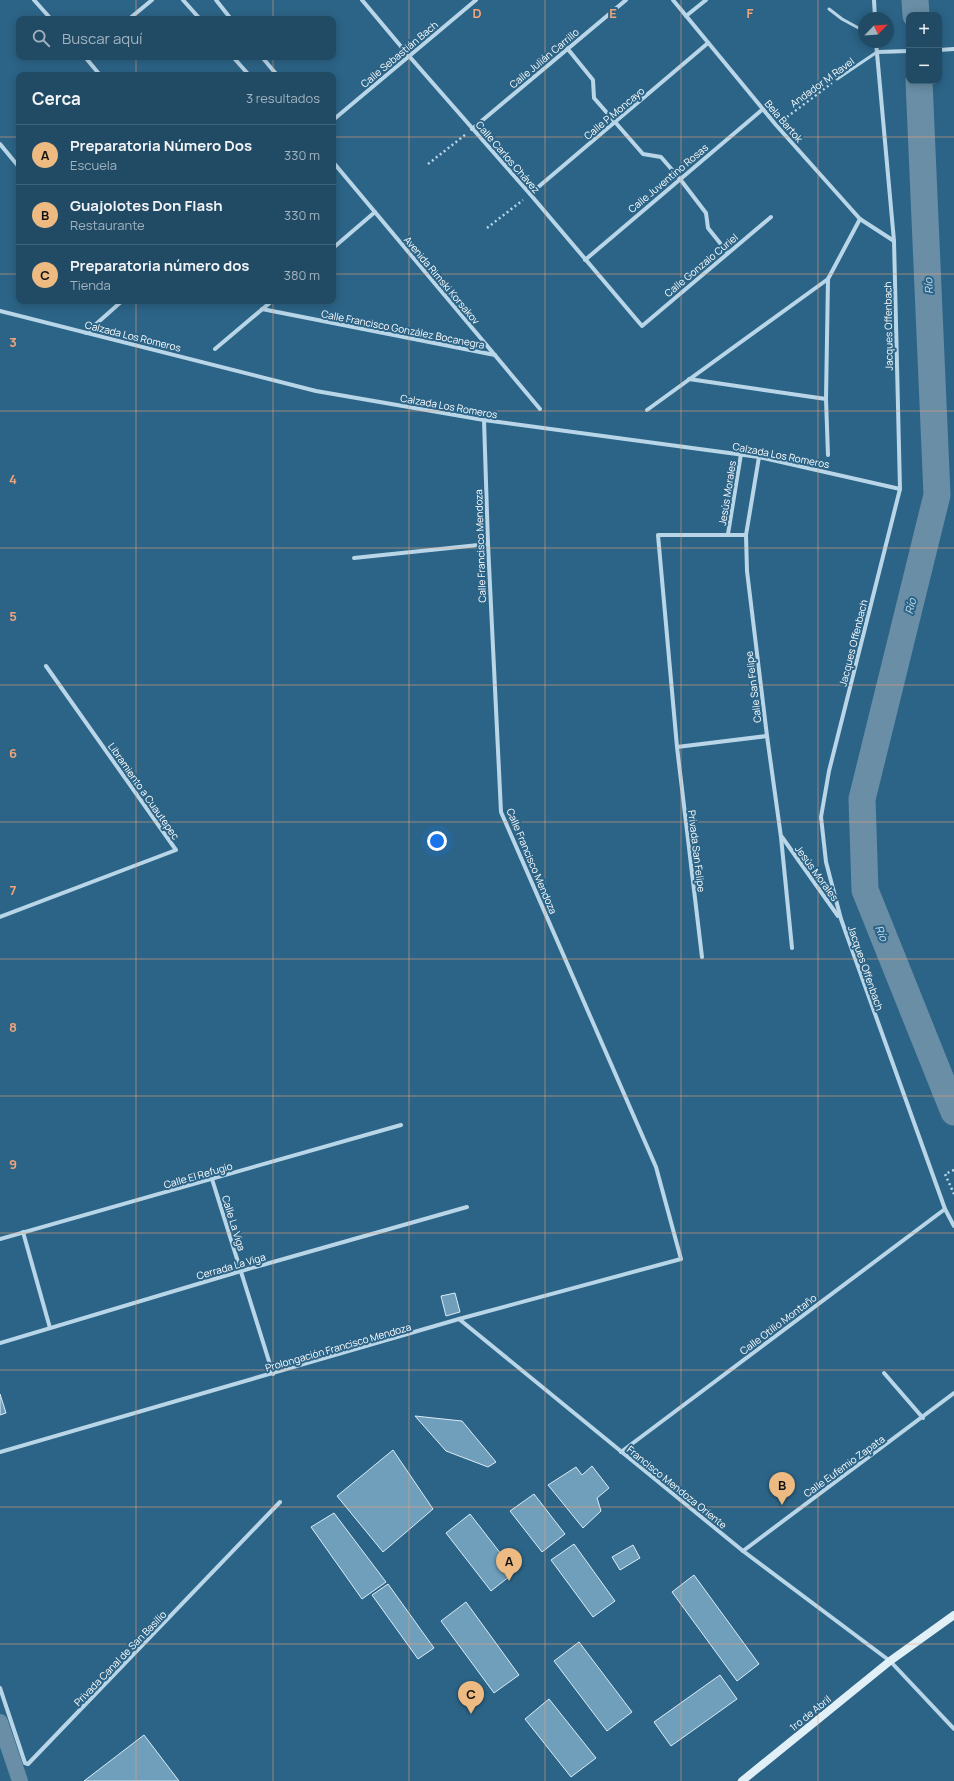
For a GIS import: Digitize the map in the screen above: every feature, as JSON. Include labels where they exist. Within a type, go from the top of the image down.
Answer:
[{"type":"main road","name":"1ro de Abril","points":[[742,1781],[890,1660],[954,1615]]},
{"type":"street","points":[[34,0],[48,16]]},
{"type":"street","points":[[133,16],[152,0]]},
{"type":"street","points":[[183,0],[197,16]]},
{"type":"street","points":[[216,0],[229,16]]},
{"type":"street","name":"Calle Carlos Chávez","points":[[362,0],[642,326]]},
{"type":"street","name":"Calle Sebastián Bach","points":[[336,117],[476,0]]},
{"type":"street","name":"Calle Julián Carrillo","points":[[472,129],[626,0]]},
{"type":"street","name":"Bela Bartok","points":[[673,0],[776,125],[860,219],[894,241]]},
{"type":"street","points":[[686,16],[706,0]]},
{"type":"street","points":[[874,0],[875,12]]},
{"type":"street","name":"Calle P Moncayo","points":[[530,194],[708,43]]},
{"type":"street","points":[[568,48],[594,80],[594,98],[644,154],[661,157],[706,213],[708,228],[728,253]]},
{"type":"street","name":"Jacques Offenbach","points":[[877,48],[894,241],[900,489],[829,770],[821,817],[826,862],[841,919],[945,1209],[954,1226]]},
{"type":"street","points":[[942,50],[954,49]]},
{"type":"street","points":[[877,52],[906,51]]},
{"type":"street","points":[[88,60],[98,72]]},
{"type":"street","points":[[236,60],[246,72]]},
{"type":"street","points":[[264,60],[274,72]]},
{"type":"street","name":"Calle Juventino Rosas","points":[[585,260],[763,109]]},
{"type":"street","points":[[0,144],[16,163]]},
{"type":"street","name":"Avenida Rimski Korsakov","points":[[336,166],[540,409]]},
{"type":"street","points":[[336,245],[375,212]]},
{"type":"street","name":"Calle Gonzalo Curiel","points":[[642,326],[771,217]]},
{"type":"street","points":[[828,455],[826,399],[828,280],[860,219]]},
{"type":"street","points":[[647,410],[828,280]]},
{"type":"street","points":[[86,333],[119,304]]},
{"type":"street","points":[[215,349],[268,304]]},
{"type":"street","name":"Calle Francisco González Bocanegra","points":[[262,309],[495,355]]},
{"type":"street","name":"Calzada Los Romeros","points":[[0,311],[316,391],[484,420],[759,457],[900,489]]},
{"type":"street","points":[[689,379],[826,399]]},
{"type":"street","name":"Calle Francisco Mendoza","points":[[484,420],[488,544],[501,812],[656,1167],[681,1259]]},
{"type":"street","name":"Jesús Morales","points":[[728,534],[741,454]]},
{"type":"street","name":"Calle San Felipe","points":[[759,457],[746,535],[747,571],[781,837]]},
{"type":"street","points":[[746,535],[658,535],[676,747],[767,736]]},
{"type":"street","points":[[354,558],[488,544]]},
{"type":"street","name":"Libramiento a Cuautepec","points":[[0,917],[176,850],[46,666]]},
{"type":"street","name":"Privada San Felipe","points":[[676,747],[702,957]]},
{"type":"street","points":[[781,837],[792,948]]},
{"type":"street","name":"Jesús Morales","points":[[781,837],[841,919]]},
{"type":"street","name":"Calle El Refugio","points":[[0,1239],[401,1125]]},
{"type":"street","name":"Calle La Viga","points":[[212,1179],[241,1271]]},
{"type":"street","name":"Cerrada La Viga","points":[[0,1343],[241,1271],[467,1207]]},
{"type":"street","name":"Calle Otilio Montaño","points":[[621,1452],[945,1209]]},
{"type":"street","points":[[22,1232],[50,1328]]},
{"type":"street","name":"Prolongación Francisco Mendoza","points":[[0,1452],[459,1320],[681,1259]]},
{"type":"street","points":[[241,1271],[273,1374]]},
{"type":"street","name":"Francisco Mendoza Oriente","points":[[459,1320],[743,1551],[890,1660],[954,1729]]},
{"type":"street","points":[[884,1373],[923,1418]]},
{"type":"street","name":"Calle Eufemio Zapata","points":[[743,1551],[923,1418],[954,1393]]},
{"type":"street","name":"Privada Canal de San Basilio","points":[[0,1688],[25,1763],[28,1764],[280,1502]]},
{"type":"lane","points":[[829,9],[842,19],[858,28]]},
{"type":"lane","name":"Andador M Ravel","points":[[837,79],[877,52]]},
{"type":"path","name":"Andador M Ravel","points":[[776,125],[837,79]]},
{"type":"path","points":[[428,164],[472,129]]},
{"type":"path","points":[[487,228],[530,194]]},
{"type":"path","points":[[954,1170],[945,1174],[954,1194]]},
{"type":"building","points":[[455,1293],[460,1312],[446,1316],[441,1296]]},
{"type":"building","points":[[0,1394],[6,1413],[0,1415]]},
{"type":"building","points":[[415,1416],[462,1421],[496,1462],[488,1467],[446,1451]]},
{"type":"building","points":[[393,1450],[433,1509],[383,1552],[337,1496]]},
{"type":"building","points":[[592,1466],[609,1488],[597,1498],[601,1511],[583,1528],[548,1485],[576,1467],[582,1475]]},
{"type":"building","points":[[534,1494],[565,1534],[542,1552],[510,1511]]},
{"type":"building","points":[[334,1513],[386,1582],[362,1599],[311,1527]]},
{"type":"building","points":[[470,1514],[515,1572],[491,1591],[446,1533]]},
{"type":"building","points":[[574,1544],[615,1601],[593,1617],[551,1560]]},
{"type":"building","points":[[633,1545],[640,1558],[620,1570],[612,1557]]},
{"type":"building","points":[[694,1575],[759,1664],[737,1681],[672,1592]]},
{"type":"building","points":[[388,1584],[434,1648],[418,1659],[372,1595]]},
{"type":"building","points":[[466,1602],[519,1675],[494,1693],[441,1621]]},
{"type":"building","points":[[579,1642],[632,1712],[607,1731],[554,1661]]},
{"type":"building","points":[[720,1675],[737,1699],[671,1746],[654,1722]]},
{"type":"building","points":[[549,1699],[596,1758],[571,1777],[525,1719]]},
{"type":"building","points":[[144,1735],[179,1781],[84,1781]]},
{"type":"waterway","name":"Río","points":[[915,0],[916,12]]},
{"type":"waterway","name":"Río","points":[[919,84],[937,495],[862,799],[865,890],[954,1112]]},
{"type":"waterway","points":[[0,1722],[20,1781]]},
{"type":"place","name":"Guajolotes Don Flash","points":[[782,1505]]},
{"type":"place","name":"Preparatoria Número Dos","points":[[509,1581]]},
{"type":"place","name":"Preparatoria número dos","points":[[471,1714]]}]
